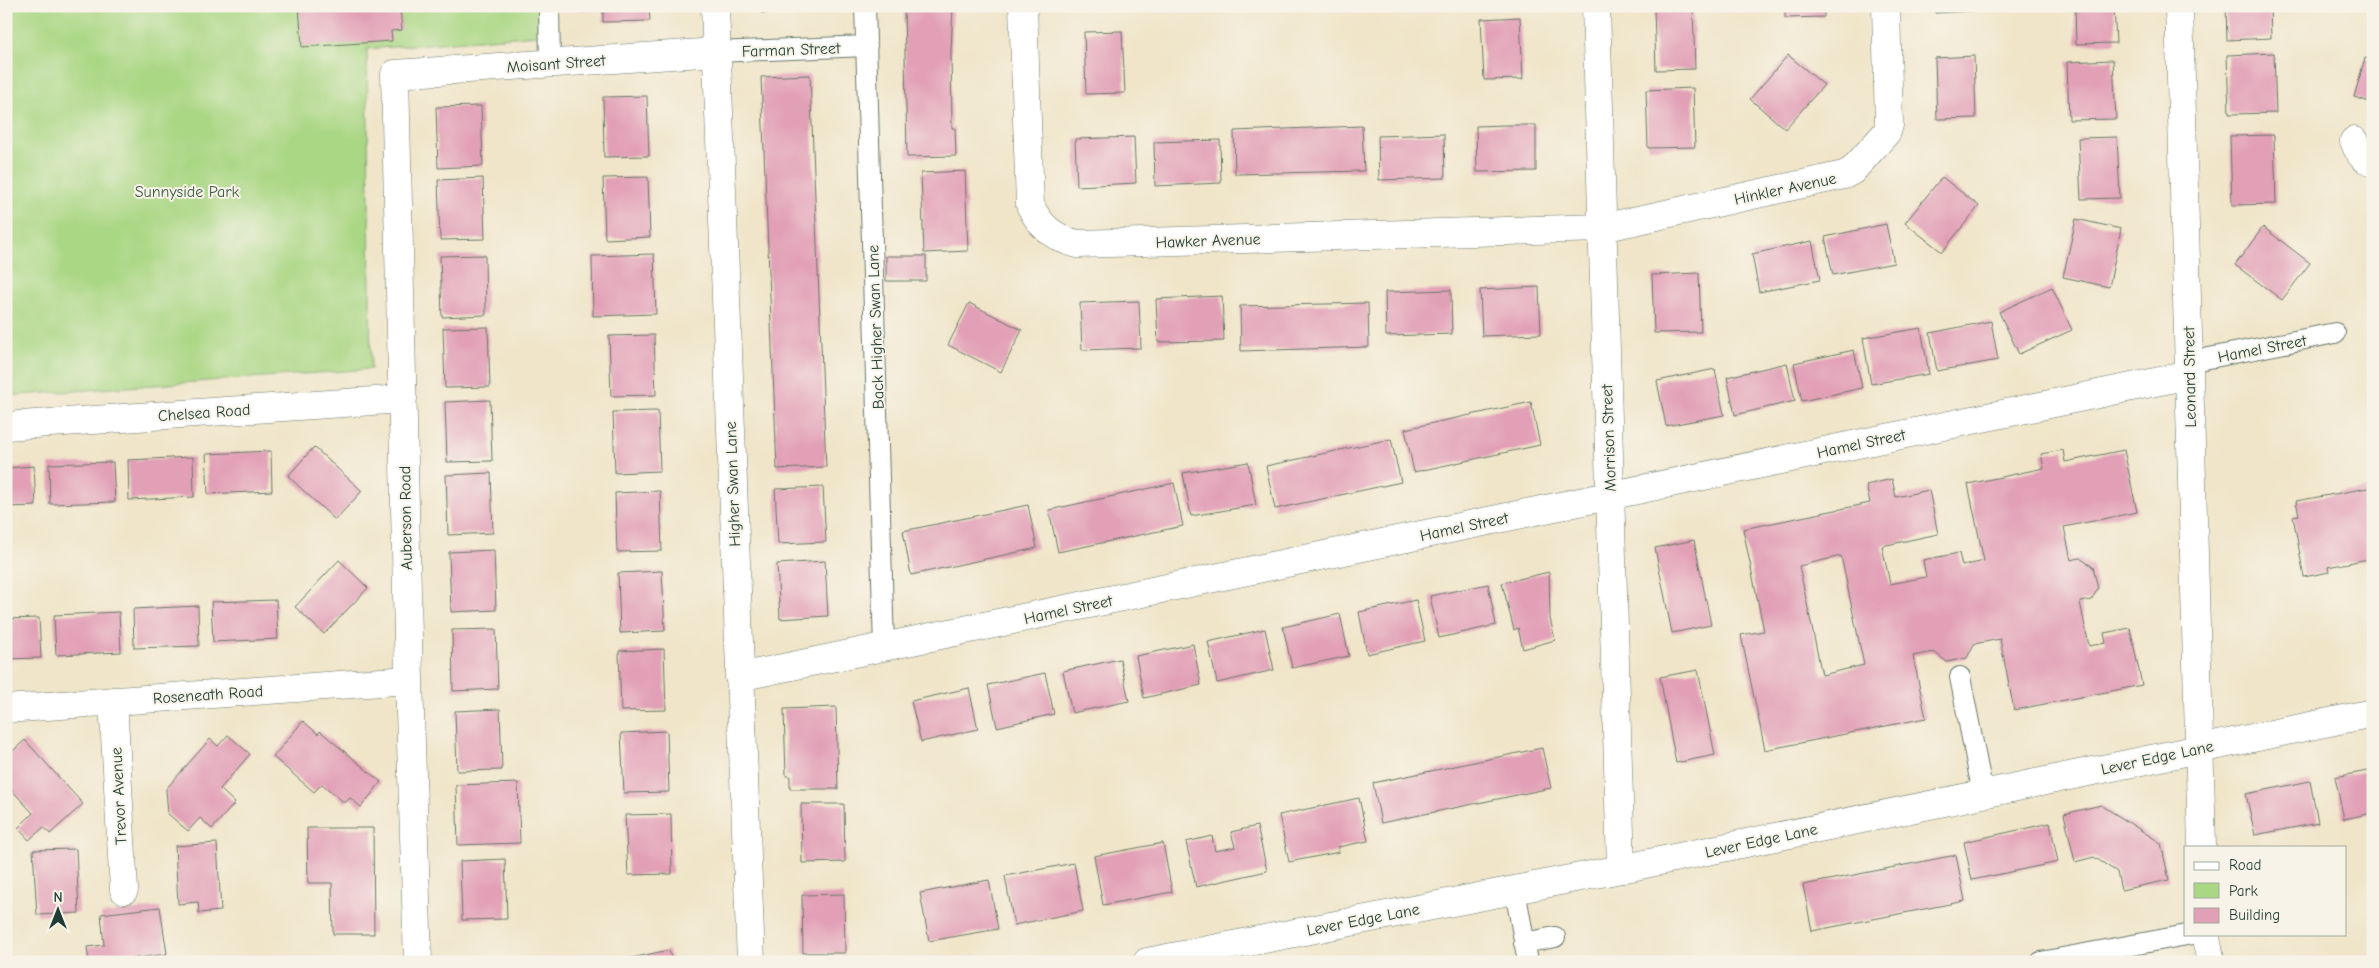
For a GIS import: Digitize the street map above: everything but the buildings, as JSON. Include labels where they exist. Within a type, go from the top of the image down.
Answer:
[{"type":"street","name":"Higher Swan Lane","points":[[715,6],[751,962]]},
{"type":"street","name":"Hawker Avenue","points":[[1023,6],[1030,205],[1037,221],[1062,241],[1078,244],[1602,228]]},
{"type":"street","name":"Morrison Street","points":[[1596,6],[1621,869]]},
{"type":"street","name":"Hinkler Avenue","points":[[1602,228],[1844,175],[1852,171],[1887,132],[1889,125],[1886,6]]},
{"type":"street","name":"Leonard Street","points":[[2179,6],[2202,846]]},
{"type":"street","name":"Moisant Street","points":[[395,74],[716,52]]},
{"type":"street","name":"Auberson Road","points":[[395,74],[409,680],[418,962]]},
{"type":"street","points":[[2354,141],[2359,154],[2373,161]]},
{"type":"street","name":"Hamel Street","points":[[739,678],[1609,496],[2189,368]]},
{"type":"street","name":"Chelsea Road","points":[[6,426],[403,399]]},
{"type":"street","name":"Roseneath Road","points":[[6,709],[409,680]]},
{"type":"street","name":"Trevor Avenue","points":[[113,701],[124,890]]},
{"type":"street","name":"Lever Edge Lane","points":[[1147,962],[1621,869],[2373,713]]},
{"type":"street","points":[[2205,936],[2211,962]]},
{"type":"lane","points":[[549,6],[550,63]]},
{"type":"lane","name":"Back Higher Swan Lane","points":[[865,6],[884,648]]},
{"type":"lane","name":"Farman Street","points":[[716,52],[867,46]]},
{"type":"lane","name":"Hamel Street","points":[[2189,368],[2335,333]]},
{"type":"lane","points":[[1960,678],[1984,794]]},
{"type":"lane","points":[[1515,890],[1526,952],[1555,937]]},
{"type":"lane","points":[[2041,962],[2184,935]]},
{"type":"green space","name":"Sunnyside Park","points":[[6,6],[538,6],[539,35],[367,49],[371,369],[6,396]]}]
